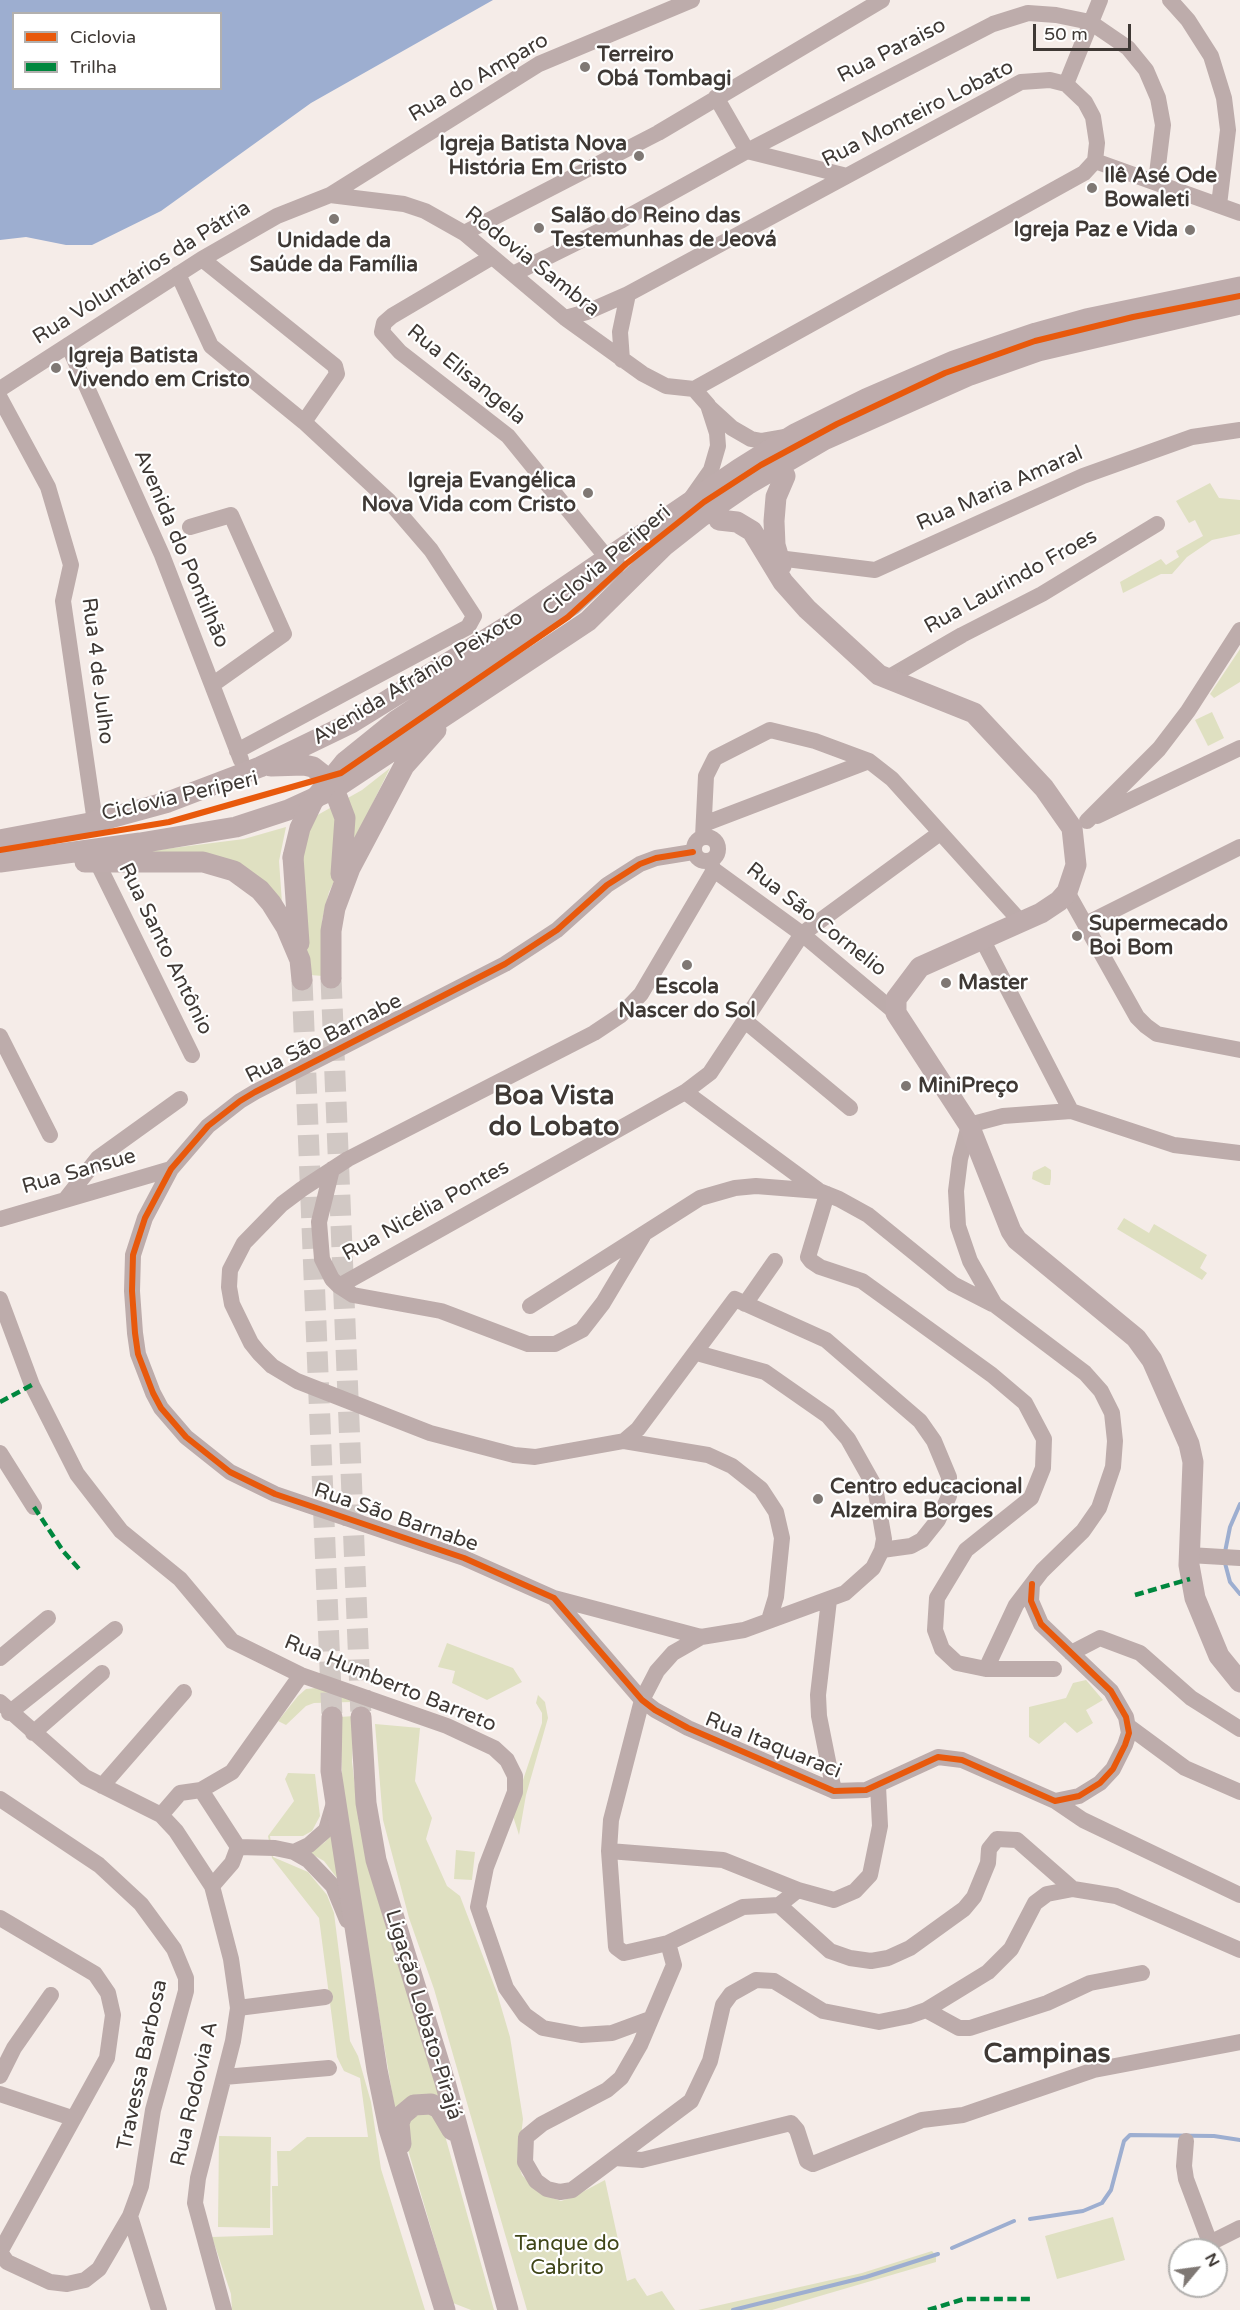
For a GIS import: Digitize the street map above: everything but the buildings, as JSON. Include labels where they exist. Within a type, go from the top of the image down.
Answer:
[{"type":"main road","name":"Avenida Afrânio Peixoto","points":[[0,862],[236,827],[288,810],[334,789],[588,621],[664,546],[747,485],[824,440],[999,364],[1038,351],[1238,301]]},
{"type":"main road","name":"Avenida Afrânio Peixoto","points":[[0,840],[95,822],[168,802],[253,770],[385,703],[608,559],[795,434],[866,399],[944,365],[1026,336],[1086,319],[1238,301]]},
{"type":"main road","points":[[636,572],[840,440],[909,402]]},
{"type":"main road","points":[[785,477],[778,488],[774,510],[774,535],[778,558],[792,591]]},
{"type":"main road","points":[[719,520],[737,522],[752,531],[792,591],[874,671],[886,679],[974,713],[1079,824],[1076,865],[1067,892],[1050,908],[917,969],[896,999],[896,1013],[969,1125],[1006,1222],[1017,1240],[1136,1338],[1152,1360],[1192,1454],[1194,1474],[1190,1579],[1201,1616],[1220,1656],[1240,1682]]},
{"type":"main road","points":[[0,862],[203,862],[234,871],[260,890],[271,903],[286,927],[301,970],[293,857],[300,828],[313,801],[345,762],[397,720],[583,596],[639,537]]},
{"type":"main road","points":[[339,898],[360,846],[404,766],[423,743],[467,701]]},
{"type":"main road","points":[[253,770],[304,765],[313,767],[327,778],[334,789],[345,818],[339,898],[332,931],[331,978]]},
{"type":"main road","name":"Ligação Lobato-Pirajá","points":[[332,1717],[331,1772],[357,1948],[389,2130],[446,2310]]},
{"type":"main road","name":"Ligação Lobato-Pirajá","points":[[361,1717],[366,1803],[376,1860],[508,2310]]},
{"type":"main road","points":[[418,2218],[399,2134],[399,2123],[407,2109],[422,2103],[439,2108],[467,2164]]},
{"type":"street","name":"Rua do Amparo","points":[[330,195],[539,64],[692,0]]},
{"type":"street","points":[[464,233],[658,133],[882,0]]},
{"type":"street","points":[[795,434],[762,441],[751,439],[732,428],[694,389],[1084,173],[1095,161],[1096,143],[1093,117],[1079,94],[1066,84],[1100,0]]},
{"type":"street","points":[[1170,0],[1188,20],[1211,56],[1224,98],[1228,130],[1219,205]]},
{"type":"street","name":"Rua Paraiso","points":[[513,274],[622,220],[747,152],[1003,20],[1028,13],[1043,13],[1090,22],[1128,48],[1146,70],[1158,98],[1163,126],[1156,182]]},
{"type":"street","name":"Rua Monteiro Lobato","points":[[565,318],[587,312],[628,294],[1021,82],[1050,80],[1066,84]]},
{"type":"street","points":[[717,97],[747,152],[847,176]]},
{"type":"street","points":[[1095,161],[1240,213]]},
{"type":"street","name":"Rodovia Sambra","points":[[277,216],[330,195],[404,204],[425,211],[464,233],[565,318],[622,360],[666,386],[694,389]]},
{"type":"street","name":"Rua Voluntários da Pátria","points":[[0,389],[202,259],[277,216]]},
{"type":"street","name":"Rua Elisangela","points":[[492,257],[392,316],[384,324],[382,332],[400,352],[508,436],[608,559]]},
{"type":"street","points":[[202,259],[335,366],[337,374],[304,422]]},
{"type":"street","points":[[178,274],[210,346],[304,422],[377,488],[420,535],[474,616],[468,627],[237,751]]},
{"type":"street","points":[[622,360],[620,332],[628,294]]},
{"type":"street","name":"Avenida do Pontilhão","points":[[68,345],[162,555],[237,751],[253,770]]},
{"type":"street","name":"Rua 4 de Julho","points":[[0,398],[48,488],[71,565],[63,601],[95,822]]},
{"type":"street","points":[[685,506],[717,457],[717,433],[708,405]]},
{"type":"street","name":"Rua Maria Amaral","points":[[778,558],[875,570],[1083,476],[1192,437],[1240,430]]},
{"type":"street","points":[[190,526],[231,515],[284,634],[212,685]]},
{"type":"street","name":"Rua Laurindo Froes","points":[[886,679],[962,635],[1042,594],[1157,524]]},
{"type":"street","points":[[1079,824],[1159,749],[1188,711],[1240,630]]},
{"type":"street","points":[[693,852],[694,844],[703,830],[706,776],[712,762],[720,754],[770,730],[831,746],[869,762],[892,779],[1021,922]]},
{"type":"street","points":[[1079,824],[1240,748]]},
{"type":"street","points":[[703,830],[869,762]]},
{"type":"street","points":[[703,830],[718,848],[712,866],[641,994],[621,1015],[594,1033],[332,1168],[288,1199],[260,1224],[244,1243],[230,1270],[229,1287],[232,1304],[251,1343],[273,1366],[297,1381],[430,1433],[514,1455],[560,1454],[624,1441],[708,1455],[732,1466],[761,1489],[776,1512],[782,1538],[776,1598],[769,1620]]},
{"type":"street","name":"Rua Nicélia Pontes","points":[[339,1286],[685,1092],[710,1073],[802,934],[940,833]]},
{"type":"street","points":[[1086,924],[1240,847]]},
{"type":"street","name":"Rua São Cornelio","points":[[693,852],[701,861],[712,866],[802,934],[896,1013]]},
{"type":"street","name":"Rua São Barnabe","points":[[642,1700],[554,1598],[464,1558],[275,1494],[245,1481],[200,1451],[161,1408],[145,1377],[138,1354],[132,1291],[133,1255],[145,1218],[171,1169],[208,1126],[240,1101],[505,964],[556,930],[607,885],[640,864],[656,858],[693,852]]},
{"type":"street","name":"Rua Santo Antônio","points":[[97,862],[192,1055]]},
{"type":"street","points":[[1067,892],[1137,1017],[1146,1026],[1157,1034],[1240,1050]]},
{"type":"street","points":[[982,939],[1071,1111]]},
{"type":"street","points":[[744,1020],[850,1108]]},
{"type":"street","points":[[0,1036],[51,1135]]},
{"type":"street","points":[[685,1092],[823,1192],[868,1215],[953,1284],[995,1305],[1094,1382],[1107,1401],[1114,1427],[1113,1467],[1099,1508],[1083,1531],[1032,1584],[1016,1605],[986,1669]]},
{"type":"street","points":[[65,1200],[98,1158],[180,1099]]},
{"type":"street","points":[[995,1305],[969,1262],[958,1226],[956,1191],[960,1159],[969,1125],[1002,1116],[1071,1111],[1174,1145],[1240,1154]]},
{"type":"street","points":[[332,1168],[319,1222],[322,1259],[332,1279],[339,1286],[353,1295],[441,1311],[512,1339],[547,1346],[564,1342],[589,1322],[645,1231]]},
{"type":"street","name":"Rua Sansue","points":[[0,1218],[171,1169]]},
{"type":"street","points":[[530,1306],[700,1198],[735,1188],[756,1186],[823,1192]]},
{"type":"street","points":[[823,1192],[808,1257],[820,1267],[862,1281],[992,1375],[1025,1403],[1041,1429],[1044,1439],[1043,1468],[1031,1498],[966,1550],[937,1598],[935,1630],[942,1649],[957,1663],[986,1669],[1054,1669]]},
{"type":"street","points":[[624,1441],[638,1429],[697,1353],[775,1261]]},
{"type":"street","name":"Rua Humberto Barreto","points":[[0,1299],[32,1384],[73,1468],[121,1531],[180,1579],[232,1641],[301,1675],[447,1726],[494,1748],[511,1765],[515,1776],[515,1792],[486,1867],[478,1907],[506,1988],[525,2015],[543,2028],[581,2035],[612,2033],[650,2019]]},
{"type":"street","points":[[740,1302],[826,1340],[920,1421],[934,1441],[949,1477],[949,1496],[938,1520],[922,1540],[910,1546],[882,1551]]},
{"type":"street","points":[[554,1598],[701,1637],[732,1633],[830,1600],[854,1588],[873,1568],[882,1551],[884,1532],[875,1487],[838,1426],[785,1384],[765,1372],[697,1353]]},
{"type":"street","points":[[0,1453],[34,1507]]},
{"type":"street","points":[[1190,1555],[1232,1557]]},
{"type":"street","points":[[1032,1584],[1031,1601],[1037,1618],[1046,1631],[1111,1691],[1128,1726],[1185,1768],[1240,1792]]},
{"type":"street","points":[[830,1600],[818,1695],[819,1716],[834,1791]]},
{"type":"street","points":[[0,1658],[48,1618]]},
{"type":"street","points":[[3,1705],[115,1629]]},
{"type":"street","points":[[701,1637],[664,1663],[642,1700],[611,1820],[609,1851],[618,1951],[624,1953],[669,1943],[743,1907],[779,1905],[798,1890]]},
{"type":"street","points":[[1071,1653],[1100,1638],[1140,1653],[1191,1698],[1240,1729]]},
{"type":"street","points":[[33,1733],[102,1673]]},
{"type":"street","points":[[161,1815],[180,1793],[201,1790],[238,1766],[301,1675]]},
{"type":"street","points":[[102,1786],[184,1692]]},
{"type":"street","name":"Rua Itaquaraci","points":[[642,1700],[688,1728],[834,1791],[854,1792],[878,1786],[930,1759],[962,1760],[1055,1802],[1083,1820],[1240,1895]]},
{"type":"street","name":"Rua Rodovia A","points":[[3,1705],[76,1771],[161,1815],[176,1831],[212,1886],[231,1959],[238,2008],[233,2041],[198,2178],[195,2203],[224,2310]]},
{"type":"street","points":[[1055,1802],[1079,1796],[1100,1783],[1120,1756],[1127,1739],[1128,1726]]},
{"type":"street","points":[[609,1851],[723,1860],[798,1890],[834,1900],[845,1897],[863,1884],[871,1869],[880,1826],[878,1786]]},
{"type":"street","points":[[201,1790],[238,1847]]},
{"type":"street","name":"Travessa Barbosa","points":[[0,1799],[99,1865],[141,1904],[174,1949],[186,1978],[186,1991],[153,2110],[141,2186],[130,2216],[99,2269],[85,2280],[67,2284],[50,2282],[7,2262],[0,2253]]},
{"type":"street","points":[[294,1852],[309,1845],[326,1830],[335,1800]]},
{"type":"street","points":[[779,1905],[830,1951],[850,1958],[871,1961],[888,1958],[910,1948],[964,1909],[974,1897],[988,1863],[989,1849],[997,1839],[1017,1839],[1073,1889]]},
{"type":"street","points":[[238,1847],[275,1848],[294,1852],[317,1867],[333,1886],[340,1900],[357,1948]]},
{"type":"street","points":[[212,1886],[232,1863],[238,1847]]},
{"type":"street","points":[[669,1943],[674,1965],[633,2061],[621,2078],[607,2090],[535,2129],[526,2137],[525,2162],[536,2181],[547,2189],[560,2192],[572,2190],[691,2101],[710,2061],[723,2004],[731,1994],[756,1980],[762,1978],[774,1982],[823,2011],[868,2020],[888,2021],[926,2010],[998,1964],[1011,1949],[1028,1914],[1041,1898],[1073,1889],[1116,1896],[1240,1950]]},
{"type":"street","points":[[0,1918],[49,1948],[75,1960],[94,1974],[108,1993],[113,2014],[107,2058],[72,2118],[0,2253]]},
{"type":"street","points":[[926,2010],[958,2028],[970,2028],[1047,2002],[1090,1983],[1142,1973]]},
{"type":"street","points":[[0,2076],[19,2040],[51,1995]]},
{"type":"street","points":[[238,2008],[325,1997]]},
{"type":"street","points":[[615,2158],[642,2160],[791,2123],[797,2130],[807,2161],[813,2164],[922,2120],[963,2115],[1094,2070],[1240,2042]]},
{"type":"street","points":[[224,2076],[329,2068]]},
{"type":"street","points":[[0,2094],[72,2118]]},
{"type":"street","points":[[1186,2141],[1186,2179],[1210,2243],[1240,2228]]},
{"type":"street","points":[[130,2216],[159,2310]]},
{"type":"green space","points":[[1210,483],[1219,498],[1240,500],[1240,534],[1212,540],[1187,557],[1172,574],[1161,574],[1123,593],[1120,582],[1161,559],[1166,565],[1179,557],[1176,551],[1203,536],[1195,520],[1189,523],[1176,501]]},
{"type":"green space","points":[[1240,649],[1240,682],[1214,698],[1210,694]]},
{"type":"green space","points":[[1212,712],[1224,738],[1208,746],[1195,720]]},
{"type":"green space","points":[[390,768],[329,892],[322,920],[323,976],[310,975],[305,936],[301,858],[314,817],[362,790]]},
{"type":"green space","points":[[286,827],[279,861],[282,903],[270,889],[149,854],[149,851],[244,839]]},
{"type":"green space","points":[[1045,1166],[1051,1170],[1050,1185],[1032,1179],[1033,1172]]},
{"type":"green space","points":[[1124,1218],[1149,1233],[1154,1224],[1207,1255],[1200,1268],[1207,1273],[1202,1280],[1117,1229]]},
{"type":"green space","points":[[447,1643],[513,1668],[522,1682],[487,1700],[452,1683],[455,1671],[438,1667]]},
{"type":"green space","points":[[1086,1680],[1103,1700],[1086,1710],[1093,1723],[1077,1733],[1065,1722],[1039,1744],[1029,1737],[1029,1707],[1066,1698],[1073,1683]]},
{"type":"green space","points":[[316,1688],[351,1698],[351,1702],[314,1703],[306,1706],[286,1725],[278,1721],[306,1689]]},
{"type":"green space","points":[[538,1695],[545,1702],[548,1718],[526,1795],[519,1835],[512,1813],[542,1723],[542,1713],[536,1703]]},
{"type":"green space","points":[[354,1716],[352,1762],[360,1828],[442,2099],[428,2094],[415,2095],[395,2110],[343,1802],[340,1717]]},
{"type":"green space","name":"Tanque do Cabrito","points":[[375,1724],[420,1728],[415,1781],[432,1818],[426,1839],[447,1886],[460,1896],[497,1993],[510,2037],[523,2119],[518,2163],[522,2175],[541,2194],[561,2201],[605,2180],[627,2281],[635,2278],[647,2296],[662,2291],[675,2310],[527,2310],[434,1989],[409,1918],[383,1820]]},
{"type":"green space","points":[[288,1773],[315,1774],[320,1816],[312,1831],[303,1836],[270,1836],[273,1857],[308,1872],[327,1895],[334,1913],[350,2041],[358,2056],[371,2102],[381,2169],[425,2310],[232,2310],[231,2294],[212,2237],[273,2235],[272,2186],[278,2186],[277,2151],[290,2151],[307,2137],[368,2137],[360,2078],[344,2071],[337,2057],[319,1918],[272,1858],[268,1836],[294,1801],[285,1779]]},
{"type":"green space","points":[[331,1834],[340,1882],[324,1861],[310,1853],[325,1842]]},
{"type":"green space","points":[[456,1850],[475,1852],[472,1880],[454,1879]]},
{"type":"green space","points":[[419,2113],[429,2113],[442,2125],[494,2310],[471,2310],[453,2303],[406,2143],[409,2120]]},
{"type":"green space","points":[[219,2136],[271,2137],[270,2228],[218,2227]]},
{"type":"green space","points":[[1113,2217],[1125,2260],[1057,2279],[1045,2236]]},
{"type":"green space","points":[[932,2251],[936,2256],[936,2262],[772,2310],[698,2310],[862,2273]]},
{"type":"water","points":[[0,0],[493,0],[311,103],[161,211],[92,245],[66,245],[26,237],[0,240]]},
{"type":"waterway","points":[[1225,1552],[1230,1527],[1240,1504]]},
{"type":"waterway","points":[[1225,1563],[1230,1582],[1240,1594]]},
{"type":"waterway","points":[[1030,2219],[1083,2211],[1102,2203],[1111,2190],[1124,2141],[1130,2135],[1214,2136],[1240,2140]]},
{"type":"waterway","points":[[952,2248],[1014,2221]]},
{"type":"waterway","points":[[733,2310],[866,2277],[938,2254]]},
{"type":"tunnel","points":[[331,978],[361,1717]]},
{"type":"tunnel","points":[[302,980],[332,1717]]},
{"type":"marked path","points":[[0,1402],[32,1385]]},
{"type":"marked path","points":[[34,1507],[63,1551],[80,1570]]},
{"type":"marked path","points":[[1135,1595],[1190,1579]]},
{"type":"marked path","points":[[928,2310],[964,2299],[1034,2299]]},
{"type":"cycle path","name":"Ciclovia Periperi","points":[[0,850],[169,822],[341,773],[568,617],[626,564],[704,502],[761,465],[837,424],[945,373],[1035,341],[1133,317],[1240,296]]},
{"type":"cycle path","points":[[693,852],[656,858],[640,864],[607,885],[557,930],[505,964],[255,1092],[208,1126],[171,1169],[145,1218],[133,1255],[132,1291],[138,1354],[153,1393],[161,1408],[186,1437],[230,1472],[275,1494],[464,1558],[554,1598],[642,1700],[655,1710],[688,1728],[834,1791],[866,1790],[938,1757],[962,1760],[1055,1801],[1079,1796],[1100,1783],[1113,1769],[1125,1745],[1129,1733],[1126,1717],[1111,1691],[1041,1624],[1031,1601],[1032,1584]]},
{"type":"place","name":"Terreiro Obá Tombagi","points":[[585,67]]},
{"type":"place","name":"Igreja Batista Nova História Em Cristo","points":[[639,156]]},
{"type":"place","name":"Ilê Asé Ode Bowaleti","points":[[1092,188]]},
{"type":"place","name":"Unidade da Saúde da Família","points":[[334,219]]},
{"type":"place","name":"Salão do Reino das Testemunhas de Jeová","points":[[539,228]]},
{"type":"place","name":"Igreja Paz e Vida","points":[[1190,230]]},
{"type":"place","name":"Igreja Batista Vivendo em Cristo","points":[[56,368]]},
{"type":"place","name":"Igreja Evangélica Nova Vida com Cristo","points":[[588,493]]},
{"type":"place","name":"Supermecado Boi Bom","points":[[1077,936]]},
{"type":"place","name":"Escola Nascer do Sol","points":[[687,965]]},
{"type":"place","name":"Master","points":[[946,983]]},
{"type":"place","name":"MiniPreço","points":[[906,1086]]},
{"type":"place","name":"Centro educacional Alzemira Borges","points":[[818,1499]]},
{"type":"district","name":"Boa Vista do Lobato","points":[[554,1112]]},
{"type":"district","name":"Campinas","points":[[1047,2055]]}]
